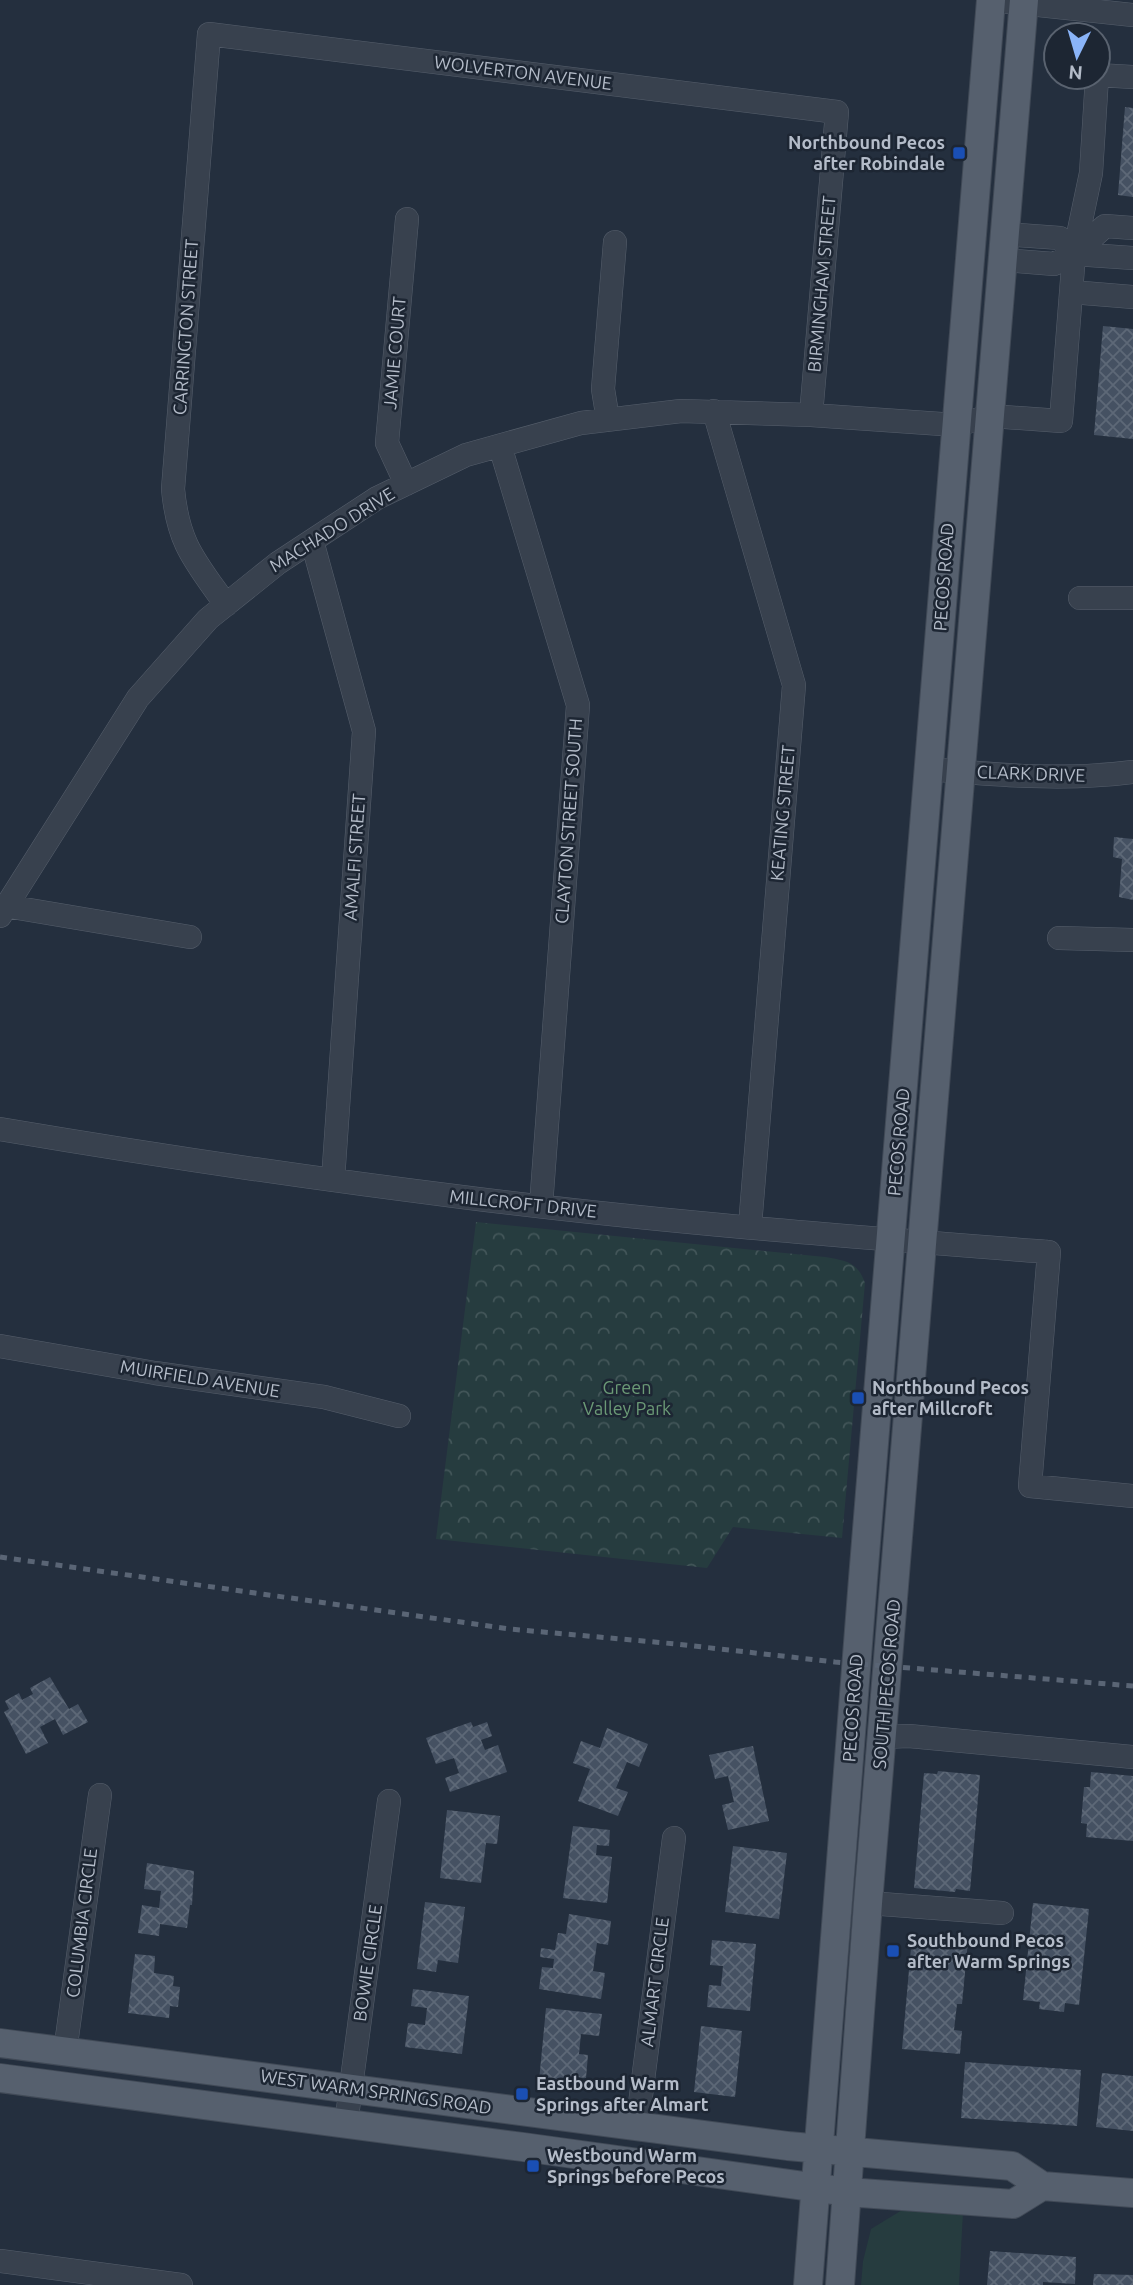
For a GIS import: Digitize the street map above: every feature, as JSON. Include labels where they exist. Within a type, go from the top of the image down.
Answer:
[{"type":"main road","name":"PECOS ROAD","points":[[834,2152],[891,1240],[991,0]]},
{"type":"main road","name":"PECOS ROAD","points":[[935,1082],[1024,3]]},
{"type":"main road","name":"SOUTH PECOS ROAD","points":[[840,2285],[831,2190],[834,2152],[869,1903],[935,1082]]},
{"type":"main road","name":"WEST WARM SPRINGS ROAD","points":[[0,2043],[834,2152],[1012,2166],[1042,2186],[1013,2204],[831,2190],[0,2078]]},
{"type":"main road","points":[[1042,2186],[1133,2193]]},
{"type":"main road","points":[[808,2285],[831,2190]]},
{"type":"street","points":[[991,0],[1133,15]]},
{"type":"street","name":"WOLVERTON AVENUE","points":[[209,34],[837,112]]},
{"type":"street","name":"CARRINGTON STREET","points":[[209,34],[173,489],[176,519],[188,551],[226,605]]},
{"type":"street","points":[[1112,77],[1133,78]]},
{"type":"street","points":[[1097,91],[1091,173],[1074,254],[1071,292],[1133,297]]},
{"type":"street","name":"BIRMINGHAM STREET","points":[[811,415],[837,112]]},
{"type":"street","name":"JAMIE COURT","points":[[406,484],[387,443],[407,219]]},
{"type":"street","points":[[1003,247],[1054,264],[1074,254],[1105,226],[1133,228]]},
{"type":"street","points":[[608,420],[603,388],[615,242]]},
{"type":"street","points":[[1074,254],[1133,257]]},
{"type":"street","name":"MACHADO DRIVE","points":[[3,911],[138,698],[208,620],[278,563],[377,498],[466,455],[581,423],[681,411],[811,415],[956,425],[990,416],[1061,421],[1071,292]]},
{"type":"street","name":"KEATING STREET","points":[[714,411],[794,685],[750,1226]]},
{"type":"street","name":"CLAYTON STREET SOUTH","points":[[500,446],[578,705],[541,1206]]},
{"type":"street","name":"AMALFI STREET","points":[[312,541],[364,731],[333,1181]]},
{"type":"street","points":[[1080,598],[1133,598]]},
{"type":"street","name":"CLARK DRIVE","points":[[929,769],[1060,777],[1098,777],[1133,772]]},
{"type":"street","points":[[3,911],[190,937]]},
{"type":"street","points":[[1059,938],[1133,940]]},
{"type":"street","name":"MILLCROFT DRIVE","points":[[0,1129],[333,1181],[541,1206],[922,1243],[1049,1252],[1030,1486],[1133,1496]]},
{"type":"street","name":"MUIRFIELD AVENUE","points":[[0,1346],[155,1373],[324,1397],[399,1416]]},
{"type":"street","points":[[883,1737],[909,1736],[1133,1757]]},
{"type":"street","name":"COLUMBIA CIRCLE","points":[[65,2052],[100,1795]]},
{"type":"street","name":"BOWIE CIRCLE","points":[[346,2124],[389,1801]]},
{"type":"street","name":"ALMART CIRCLE","points":[[637,2127],[674,1838]]},
{"type":"street","points":[[869,1903],[1002,1913]]},
{"type":"street","points":[[0,2261],[181,2285]]},
{"type":"green space","name":"Green Valley Park","points":[[476,1222],[825,1257],[845,1261],[854,1266],[865,1283],[842,1538],[733,1527],[707,1568],[436,1539]]},
{"type":"green space","points":[[907,2207],[963,2213],[959,2285],[861,2285],[863,2261],[871,2229]]},
{"type":"building","points":[[1125,107],[1133,108],[1133,197],[1118,195]]},
{"type":"building","points":[[1103,326],[1133,329],[1133,439],[1094,435]]},
{"type":"building","points":[[1114,837],[1133,839],[1133,900],[1119,897],[1122,859],[1113,857]]},
{"type":"building","points":[[50,1677],[69,1709],[78,1704],[88,1722],[63,1735],[55,1719],[40,1727],[48,1743],[26,1754],[4,1712],[9,1709],[5,1701],[19,1693],[22,1700],[33,1694],[30,1688]]},
{"type":"building","points":[[471,1722],[473,1727],[487,1722],[492,1736],[481,1740],[485,1750],[498,1745],[507,1772],[450,1792],[445,1778],[459,1773],[454,1758],[436,1764],[426,1738]]},
{"type":"building","points":[[607,1728],[648,1744],[639,1767],[627,1762],[616,1788],[628,1792],[618,1816],[578,1801],[590,1769],[573,1763],[581,1741],[600,1748]]},
{"type":"building","points":[[753,1746],[769,1821],[728,1830],[722,1805],[734,1802],[728,1776],[715,1779],[709,1755]]},
{"type":"building","points":[[938,1771],[980,1775],[970,1891],[914,1888],[924,1773],[937,1774]]},
{"type":"building","points":[[1091,1772],[1133,1776],[1133,1841],[1086,1837],[1087,1824],[1081,1823],[1084,1787],[1090,1787]]},
{"type":"building","points":[[447,1810],[500,1816],[497,1844],[486,1843],[481,1883],[440,1878]]},
{"type":"building","points":[[573,1826],[610,1830],[609,1846],[597,1845],[596,1855],[612,1857],[607,1903],[563,1898]]},
{"type":"building","points":[[733,1846],[787,1853],[779,1919],[725,1912]]},
{"type":"building","points":[[147,1863],[194,1871],[192,1905],[187,1928],[160,1924],[159,1936],[138,1933],[142,1905],[159,1908],[161,1891],[144,1889]]},
{"type":"building","points":[[425,1902],[465,1907],[458,1963],[438,1960],[436,1972],[417,1969]]},
{"type":"building","points":[[1033,1903],[1089,1909],[1079,2005],[1065,2003],[1064,2012],[1039,2009],[1040,2002],[1023,2000]]},
{"type":"building","points":[[569,1914],[611,1921],[608,1945],[597,1943],[593,1971],[605,1973],[601,1999],[539,1989],[542,1967],[553,1968],[554,1959],[540,1957],[541,1948],[555,1950],[558,1933],[566,1934]]},
{"type":"building","points":[[912,1936],[968,1941],[962,2004],[957,2004],[954,2030],[962,2031],[960,2054],[902,2049]]},
{"type":"building","points":[[712,1940],[756,1944],[750,2011],[707,2007],[709,1985],[721,1986],[723,1966],[710,1965]]},
{"type":"building","points":[[135,1954],[155,1956],[154,1973],[174,1976],[173,1986],[180,1987],[178,2007],[170,2006],[169,2018],[128,2013]]},
{"type":"building","points":[[413,1989],[469,1996],[462,2054],[405,2047],[408,2023],[425,2025],[427,2008],[411,2006]]},
{"type":"building","points":[[546,2008],[602,2014],[599,2036],[581,2034],[579,2054],[588,2055],[586,2078],[564,2076],[563,2083],[539,2081]]},
{"type":"building","points":[[701,2026],[742,2031],[735,2097],[694,2092]]},
{"type":"building","points":[[965,2062],[1081,2070],[1077,2126],[961,2118]]},
{"type":"building","points":[[1102,2073],[1133,2076],[1133,2131],[1096,2127]]},
{"type":"building","points":[[990,2251],[1076,2257],[1075,2284],[1043,2282],[1043,2285],[987,2285]]},
{"type":"building","points":[[1094,2274],[1133,2275],[1133,2285],[1093,2285]]},
{"type":"railway","points":[[0,1557],[510,1629],[835,1662],[1133,1686]]},
{"type":"place","name":"Northbound Pecos after Robindale","points":[[959,153]]},
{"type":"place","name":"Northbound Pecos after Millcroft","points":[[858,1398]]},
{"type":"place","name":"Southbound Pecos after Warm Springs","points":[[893,1951]]},
{"type":"place","name":"Eastbound Warm Springs after Almart","points":[[522,2094]]},
{"type":"place","name":"Westbound Warm Springs before Pecos","points":[[533,2166]]}]
